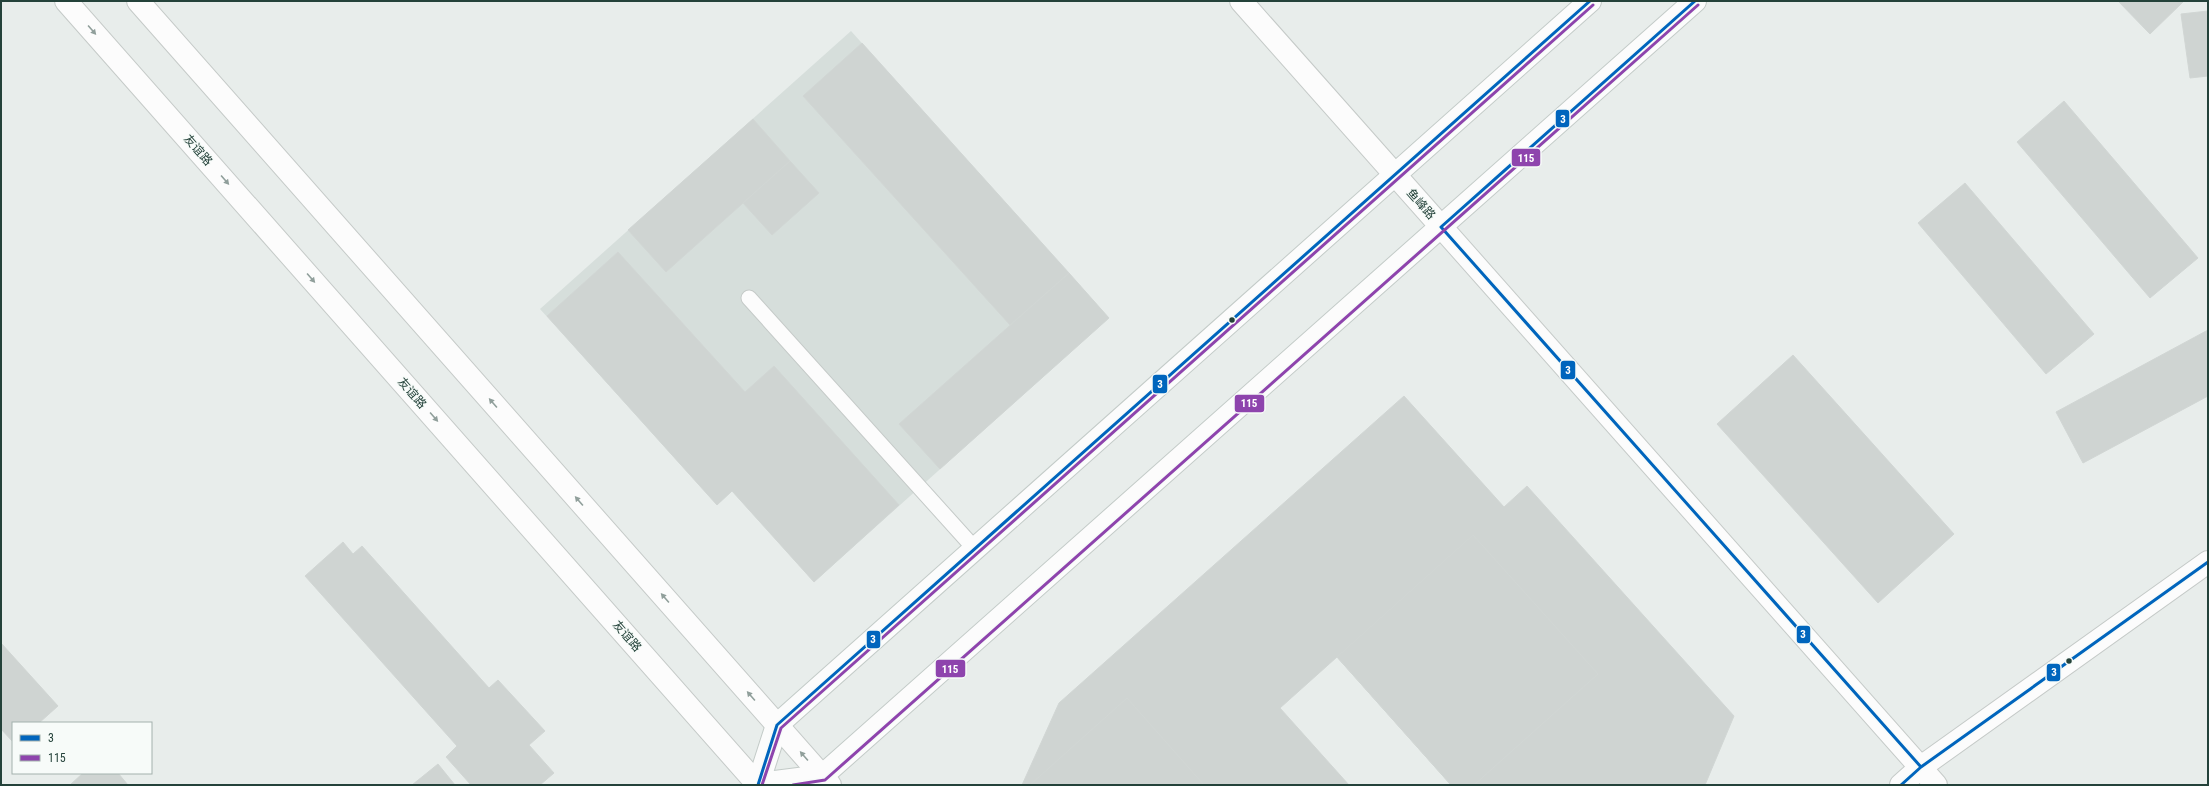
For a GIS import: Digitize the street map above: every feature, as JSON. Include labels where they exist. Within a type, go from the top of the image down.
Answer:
[{"type":"street","name":"友谊路","points":[[66,1],[758,785]]},
{"type":"street","points":[[138,1],[826,781]]},
{"type":"street","name":"鱼峰路","points":[[1241,1],[1936,785]]},
{"type":"street","points":[[1590,1],[777,725],[758,785],[826,781],[1441,227],[1695,1]]},
{"type":"street","points":[[1901,785],[1921,767],[2208,562]]},
{"type":"lane","points":[[749,298],[975,549]]},
{"type":"shaded area","points":[[851,31],[1109,318],[814,582],[732,491],[717,505],[540,309]]},
{"type":"building","points":[[2118,1],[2184,1],[2150,34]]},
{"type":"building","points":[[2208,11],[2208,76],[2190,78],[2181,14]]},
{"type":"building","points":[[862,43],[1069,273],[1010,325],[803,96]]},
{"type":"building","points":[[2064,101],[2198,258],[2150,298],[2017,142]]},
{"type":"building","points":[[753,119],[790,161],[666,272],[628,230]]},
{"type":"building","points":[[790,161],[819,193],[772,235],[743,203]]},
{"type":"building","points":[[1965,183],[2094,334],[2046,374],[1918,223]]},
{"type":"building","points":[[618,252],[745,392],[774,366],[899,505],[814,582],[732,491],[717,505],[547,316]]},
{"type":"building","points":[[1069,273],[1109,318],[940,469],[899,424]]},
{"type":"building","points":[[2208,330],[2208,396],[2083,463],[2056,412]]},
{"type":"building","points":[[1793,355],[1954,534],[1878,603],[1717,424]]},
{"type":"building","points":[[1404,396],[1504,507],[1527,486],[1734,716],[1705,785],[1451,785],[1337,657],[1280,708],[1349,785],[1022,785],[1059,703]]},
{"type":"building","points":[[1473,535],[1598,674],[1474,785],[1451,785],[1337,657]]},
{"type":"building","points":[[343,542],[353,554],[362,546],[489,688],[498,680],[545,731],[529,745],[554,773],[540,785],[471,785],[446,757],[457,746],[305,576]]},
{"type":"building","points":[[1,643],[58,706],[40,722],[12,722],[12,741],[1,729]]},
{"type":"building","points":[[1127,698],[1204,785],[1030,785]]},
{"type":"building","points":[[438,764],[455,785],[412,785]]},
{"type":"building","points":[[82,774],[119,774],[128,785],[70,785]]},
{"type":"transit line","name":"3","points":[[758,785],[777,725],[1590,1]]},
{"type":"transit line","name":"3","points":[[1695,1],[1441,227],[1921,767]]},
{"type":"transit line","name":"115","points":[[762,785],[781,728],[1593,5]]},
{"type":"transit line","name":"115","points":[[793,785],[825,780],[1698,5]]},
{"type":"transit line","name":"3","points":[[1901,785],[1921,767],[2208,562]]}]
